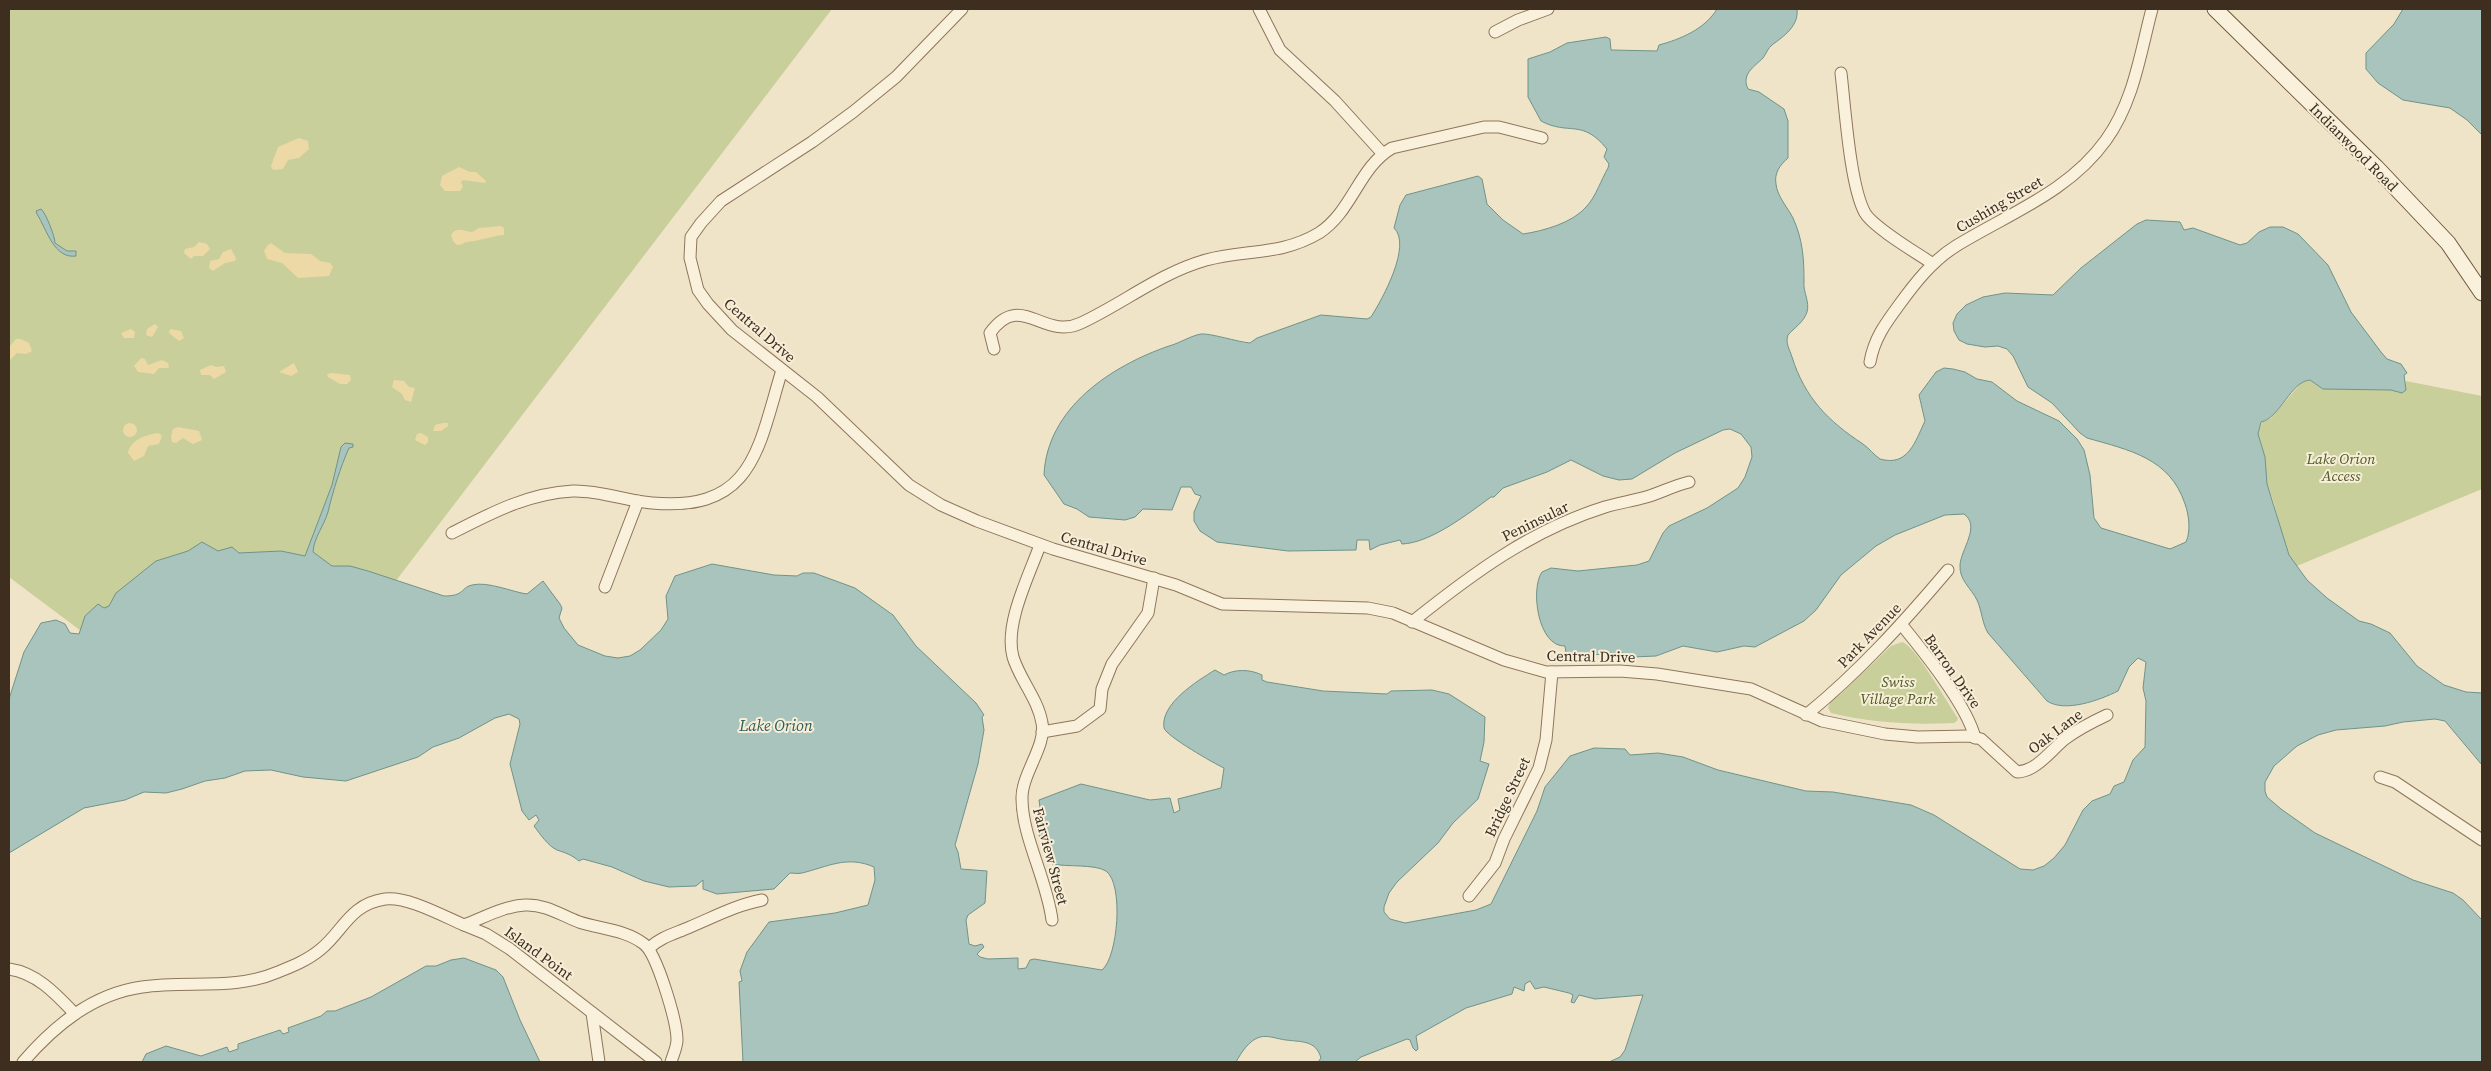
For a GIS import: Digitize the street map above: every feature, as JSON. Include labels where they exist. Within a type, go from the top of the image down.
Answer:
[{"type":"street","name":"Central Drive","points":[[962,9],[896,77],[854,112],[812,142],[721,201],[691,237],[690,258],[698,290],[708,304],[732,330],[817,398],[910,485],[950,509],[1040,544],[1154,578],[1222,604],[1368,608],[1393,613],[1504,660],[1552,672],[1620,671],[1683,676],[1751,689],[1822,721],[1885,734],[1918,737],[1969,736],[1975,738]]},
{"type":"street","points":[[1259,9],[1280,50],[1335,101],[1382,154]]},
{"type":"street","points":[[1495,32],[1518,20],[1548,9]]},
{"type":"street","name":"Cushing Street","points":[[1870,362],[1876,338],[1916,283],[1933,264],[1956,246],[2049,194],[2089,159],[2106,140],[2128,103],[2152,9]]},
{"type":"street","name":"Indianwood Road","points":[[2215,9],[2376,167],[2448,243],[2482,293]]},
{"type":"street","points":[[1841,73],[1855,177],[1866,214],[1878,226],[1933,264]]},
{"type":"street","points":[[994,349],[990,333],[1008,316],[1019,314],[1035,321],[1066,329],[1107,311],[1150,284],[1176,271],[1206,260],[1289,248],[1306,240],[1322,231],[1341,214],[1366,174],[1382,154],[1392,148],[1484,127],[1499,127],[1542,138]]},
{"type":"street","points":[[452,533],[483,517],[534,496],[575,491],[638,501],[684,504],[712,499],[731,487],[747,470],[759,445],[782,370]]},
{"type":"street","name":"Peninsular","points":[[1412,622],[1494,560],[1528,539],[1604,507],[1645,497],[1669,487],[1688,482]]},
{"type":"street","points":[[605,587],[638,501]]},
{"type":"street","name":"Fairview Street","points":[[1040,544],[1011,630],[1013,657],[1038,707],[1043,725],[1022,798],[1025,823],[1046,887],[1052,920]]},
{"type":"street","name":"Park Avenue","points":[[1806,715],[1860,667],[1948,570]]},
{"type":"street","points":[[1042,732],[1077,726],[1100,709],[1102,689],[1112,664],[1148,613],[1154,578]]},
{"type":"street","name":"Barron Drive","points":[[1901,624],[1968,716],[1975,738]]},
{"type":"street","name":"Bridge Street","points":[[1469,896],[1495,863],[1504,839],[1539,768],[1546,740],[1552,672]]},
{"type":"street","name":"Oak Lane","points":[[1975,738],[1981,739],[2017,772],[2028,772],[2066,739],[2087,724],[2106,715]]},
{"type":"street","points":[[2380,777],[2395,782],[2482,840]]},
{"type":"street","name":"Island Point","points":[[23,1062],[64,1021],[89,1005],[115,993],[143,987],[232,983],[274,974],[302,962],[322,948],[346,920],[369,904],[386,898],[407,902],[486,934],[510,949],[656,1062]]},
{"type":"street","points":[[649,948],[658,939],[691,927],[718,913],[762,900]]},
{"type":"street","points":[[464,925],[499,911],[523,905],[536,905],[579,922],[626,934],[649,948],[654,955],[675,1024],[677,1042],[671,1062]]},
{"type":"street","points":[[9,969],[38,980],[54,990],[74,1014]]},
{"type":"street","points":[[592,1014],[600,1062]]},
{"type":"green space","points":[[9,9],[832,9],[257,763],[9,577]]},
{"type":"green space","name":"Lake Orion Access","points":[[2308,379],[2323,389],[2391,390],[2402,393],[2406,381],[2482,396],[2482,489],[2297,566],[2291,559],[2283,539],[2267,484],[2265,457],[2258,434],[2262,422],[2271,418],[2302,382]]},
{"type":"green space","name":"Swiss Village Park","points":[[1902,642],[1915,653],[1923,664],[1958,718],[1957,721],[1954,723],[1938,724],[1907,723],[1862,719],[1831,713],[1828,708],[1831,700],[1841,694],[1891,646]]},
{"type":"sand","points":[[299,138],[308,141],[309,149],[299,158],[288,160],[283,169],[273,170],[271,166],[278,147]]},
{"type":"sand","points":[[459,167],[470,172],[476,172],[486,181],[485,183],[463,180],[461,182],[463,187],[460,191],[445,191],[440,185],[442,176]]},
{"type":"sand","points":[[501,226],[504,228],[504,235],[459,245],[454,242],[451,235],[458,230],[472,232],[479,228]]},
{"type":"sand","points":[[199,242],[207,244],[210,249],[203,256],[194,256],[191,259],[184,253],[185,249],[194,247]]},
{"type":"sand","points":[[271,243],[285,253],[311,254],[320,261],[330,263],[333,267],[329,276],[298,278],[282,263],[267,259],[264,251]]},
{"type":"sand","points":[[231,249],[236,258],[235,261],[225,263],[213,271],[209,268],[210,261],[219,259],[223,252]]},
{"type":"sand","points":[[155,324],[158,327],[152,337],[146,335],[147,329]]},
{"type":"sand","points":[[131,329],[135,332],[134,338],[124,338],[121,333]]},
{"type":"sand","points":[[170,329],[181,331],[184,338],[179,341],[169,333]]},
{"type":"sand","points":[[16,339],[29,343],[32,351],[26,354],[17,353],[9,361],[9,347]]},
{"type":"sand","points":[[141,358],[145,359],[148,365],[162,360],[168,363],[169,368],[159,368],[154,374],[138,372],[134,366]]},
{"type":"sand","points":[[294,363],[298,372],[291,376],[279,372]]},
{"type":"sand","points":[[211,365],[216,367],[224,366],[226,372],[214,379],[210,375],[201,375],[200,370]]},
{"type":"sand","points":[[327,374],[350,375],[351,380],[347,384],[340,384],[328,377]]},
{"type":"sand","points":[[394,380],[404,381],[409,387],[415,388],[411,402],[405,400],[402,394],[392,387]]},
{"type":"sand","points":[[130,423],[135,425],[137,430],[135,435],[130,437],[125,435],[123,430],[125,425]]},
{"type":"sand","points":[[448,423],[448,426],[441,431],[433,431],[435,425]]},
{"type":"sand","points":[[178,427],[199,431],[202,440],[193,444],[183,438],[176,443],[172,442],[173,429]]},
{"type":"sand","points":[[159,433],[162,436],[159,444],[148,446],[144,456],[134,461],[128,453],[129,448],[144,436]]},
{"type":"sand","points":[[421,433],[428,437],[428,442],[425,445],[415,440],[417,434]]},
{"type":"water","name":"Lake Orion","points":[[1717,9],[1797,9],[1796,21],[1786,34],[1771,46],[1763,58],[1752,68],[1746,79],[1748,89],[1759,92],[1784,109],[1788,121],[1788,158],[1778,170],[1776,184],[1778,193],[1793,218],[1799,234],[1808,308],[1804,319],[1788,335],[1787,344],[1797,372],[1819,407],[1880,459],[1890,461],[1904,456],[1914,444],[1925,421],[1919,395],[1936,372],[1944,368],[1965,372],[1977,379],[1992,382],[2017,401],[2059,421],[2077,439],[2084,450],[2090,475],[2094,518],[2101,528],[2170,549],[2186,542],[2189,528],[2186,508],[2178,488],[2169,476],[2146,458],[2133,452],[2087,438],[2052,403],[2028,387],[2013,356],[2007,349],[1998,346],[1985,347],[1967,344],[1959,340],[1954,331],[1953,323],[1957,314],[1966,305],[1983,297],[2005,293],[2053,295],[2081,268],[2137,224],[2146,220],[2180,222],[2184,230],[2193,228],[2240,245],[2247,243],[2259,232],[2270,227],[2283,227],[2298,234],[2328,265],[2351,312],[2381,352],[2387,359],[2401,364],[2407,373],[2404,375],[2406,390],[2402,393],[2391,390],[2323,389],[2310,380],[2297,386],[2274,414],[2261,422],[2258,434],[2265,457],[2267,484],[2289,555],[2307,580],[2327,598],[2359,621],[2371,624],[2390,633],[2417,666],[2444,685],[2466,692],[2482,693],[2482,765],[2445,721],[2435,719],[2336,730],[2318,735],[2297,746],[2274,766],[2265,782],[2265,791],[2267,797],[2281,809],[2315,833],[2413,880],[2453,893],[2463,900],[2482,920],[2482,1062],[1609,1062],[1620,1057],[1625,1050],[1643,995],[1595,999],[1579,995],[1574,1003],[1571,1002],[1573,995],[1569,993],[1544,987],[1535,989],[1530,981],[1525,984],[1524,991],[1514,987],[1512,994],[1466,1008],[1416,1036],[1418,1049],[1416,1051],[1410,1040],[1407,1039],[1361,1057],[1355,1062],[1318,1062],[1321,1058],[1319,1052],[1312,1045],[1267,1036],[1252,1041],[1236,1062],[743,1062],[739,982],[742,981],[740,971],[747,952],[769,922],[835,913],[868,905],[875,880],[874,867],[855,862],[837,863],[802,873],[790,873],[774,889],[717,894],[703,889],[703,880],[696,886],[669,887],[644,881],[612,867],[583,859],[579,861],[550,846],[534,826],[539,820],[536,815],[529,820],[522,811],[510,764],[520,724],[519,719],[509,714],[495,718],[459,738],[433,747],[418,757],[346,781],[303,777],[271,770],[245,771],[166,793],[144,792],[125,800],[84,808],[9,853],[9,699],[24,652],[41,623],[56,620],[65,624],[70,633],[79,634],[85,616],[98,604],[104,608],[109,606],[116,593],[156,561],[188,551],[202,542],[218,551],[232,547],[239,553],[281,551],[305,556],[332,485],[341,447],[345,443],[353,444],[353,447],[349,448],[343,463],[328,512],[315,541],[313,552],[332,566],[350,566],[444,596],[456,595],[468,586],[478,584],[527,594],[543,581],[562,608],[559,618],[564,628],[578,645],[605,656],[618,658],[630,656],[640,650],[661,630],[668,619],[666,596],[675,576],[712,564],[774,575],[797,576],[803,573],[814,573],[855,588],[893,615],[916,646],[976,703],[984,715],[982,717],[984,730],[978,764],[955,845],[961,869],[987,871],[985,903],[968,915],[966,920],[969,944],[975,946],[982,944],[984,947],[977,954],[980,957],[988,959],[1018,958],[1018,969],[1026,968],[1030,960],[1034,959],[1102,970],[1108,963],[1112,951],[1117,921],[1115,890],[1112,878],[1106,871],[1088,866],[1052,864],[1039,835],[1037,818],[1041,814],[1039,800],[1081,784],[1150,800],[1170,798],[1174,813],[1180,810],[1178,799],[1221,788],[1224,768],[1181,743],[1164,728],[1164,719],[1168,710],[1181,694],[1215,670],[1224,675],[1238,671],[1248,671],[1262,675],[1262,680],[1267,682],[1323,691],[1387,694],[1391,691],[1432,690],[1449,694],[1485,717],[1484,742],[1480,761],[1489,764],[1478,799],[1453,823],[1438,843],[1397,882],[1389,893],[1384,912],[1390,919],[1405,923],[1476,910],[1491,904],[1537,811],[1545,787],[1570,756],[1594,748],[1625,749],[1630,755],[1658,753],[1683,757],[1718,770],[1806,791],[1833,792],[1911,805],[1934,815],[2020,869],[2033,870],[2044,866],[2065,845],[2083,810],[2092,801],[2110,794],[2114,786],[2124,782],[2133,760],[2145,747],[2146,701],[2143,688],[2146,662],[2138,658],[2129,667],[2118,691],[2102,698],[2082,704],[2063,706],[2047,701],[1988,633],[1977,600],[1961,575],[1961,559],[1969,538],[1971,525],[1969,519],[1964,514],[1945,515],[1895,535],[1876,546],[1841,575],[1816,610],[1804,621],[1755,647],[1744,646],[1717,652],[1683,646],[1656,656],[1633,657],[1620,652],[1573,657],[1566,653],[1565,646],[1556,644],[1548,637],[1543,628],[1537,603],[1538,580],[1542,572],[1551,568],[1578,571],[1637,565],[1649,561],[1663,533],[1669,526],[1707,508],[1738,488],[1745,477],[1752,457],[1751,447],[1741,434],[1730,429],[1723,430],[1675,453],[1632,479],[1619,480],[1603,476],[1571,460],[1547,472],[1503,488],[1494,497],[1491,497],[1461,519],[1437,533],[1413,542],[1402,544],[1400,540],[1380,545],[1370,550],[1369,540],[1357,540],[1356,550],[1288,551],[1217,542],[1200,531],[1194,521],[1194,512],[1201,496],[1195,494],[1191,487],[1181,487],[1172,510],[1143,509],[1135,517],[1125,520],[1089,517],[1077,509],[1064,504],[1044,475],[1048,451],[1057,429],[1070,410],[1086,393],[1125,365],[1201,334],[1250,343],[1257,338],[1321,315],[1367,319],[1371,317],[1388,285],[1398,259],[1399,236],[1394,228],[1400,205],[1406,195],[1478,176],[1482,179],[1487,204],[1503,220],[1523,234],[1566,222],[1574,217],[1581,212],[1596,193],[1609,164],[1604,157],[1607,149],[1583,130],[1560,127],[1541,121],[1528,97],[1528,59],[1550,52],[1567,43],[1606,37],[1610,39],[1611,50],[1657,51],[1659,45],[1676,40],[1699,28]]},
{"type":"water","points":[[2403,9],[2482,9],[2482,135],[2467,120],[2450,108],[2403,100],[2378,83],[2366,69],[2366,53],[2394,24]]},
{"type":"water","points":[[41,209],[50,225],[55,243],[67,251],[76,251],[76,256],[68,256],[62,253],[52,242],[36,211]]},
{"type":"water","points":[[464,958],[496,970],[503,977],[520,1020],[540,1062],[142,1062],[146,1054],[166,1046],[201,1056],[227,1047],[229,1052],[238,1049],[238,1044],[280,1030],[283,1034],[289,1032],[288,1028],[321,1016],[327,1011],[335,1011],[371,997],[426,966],[436,966],[451,960]]}]
